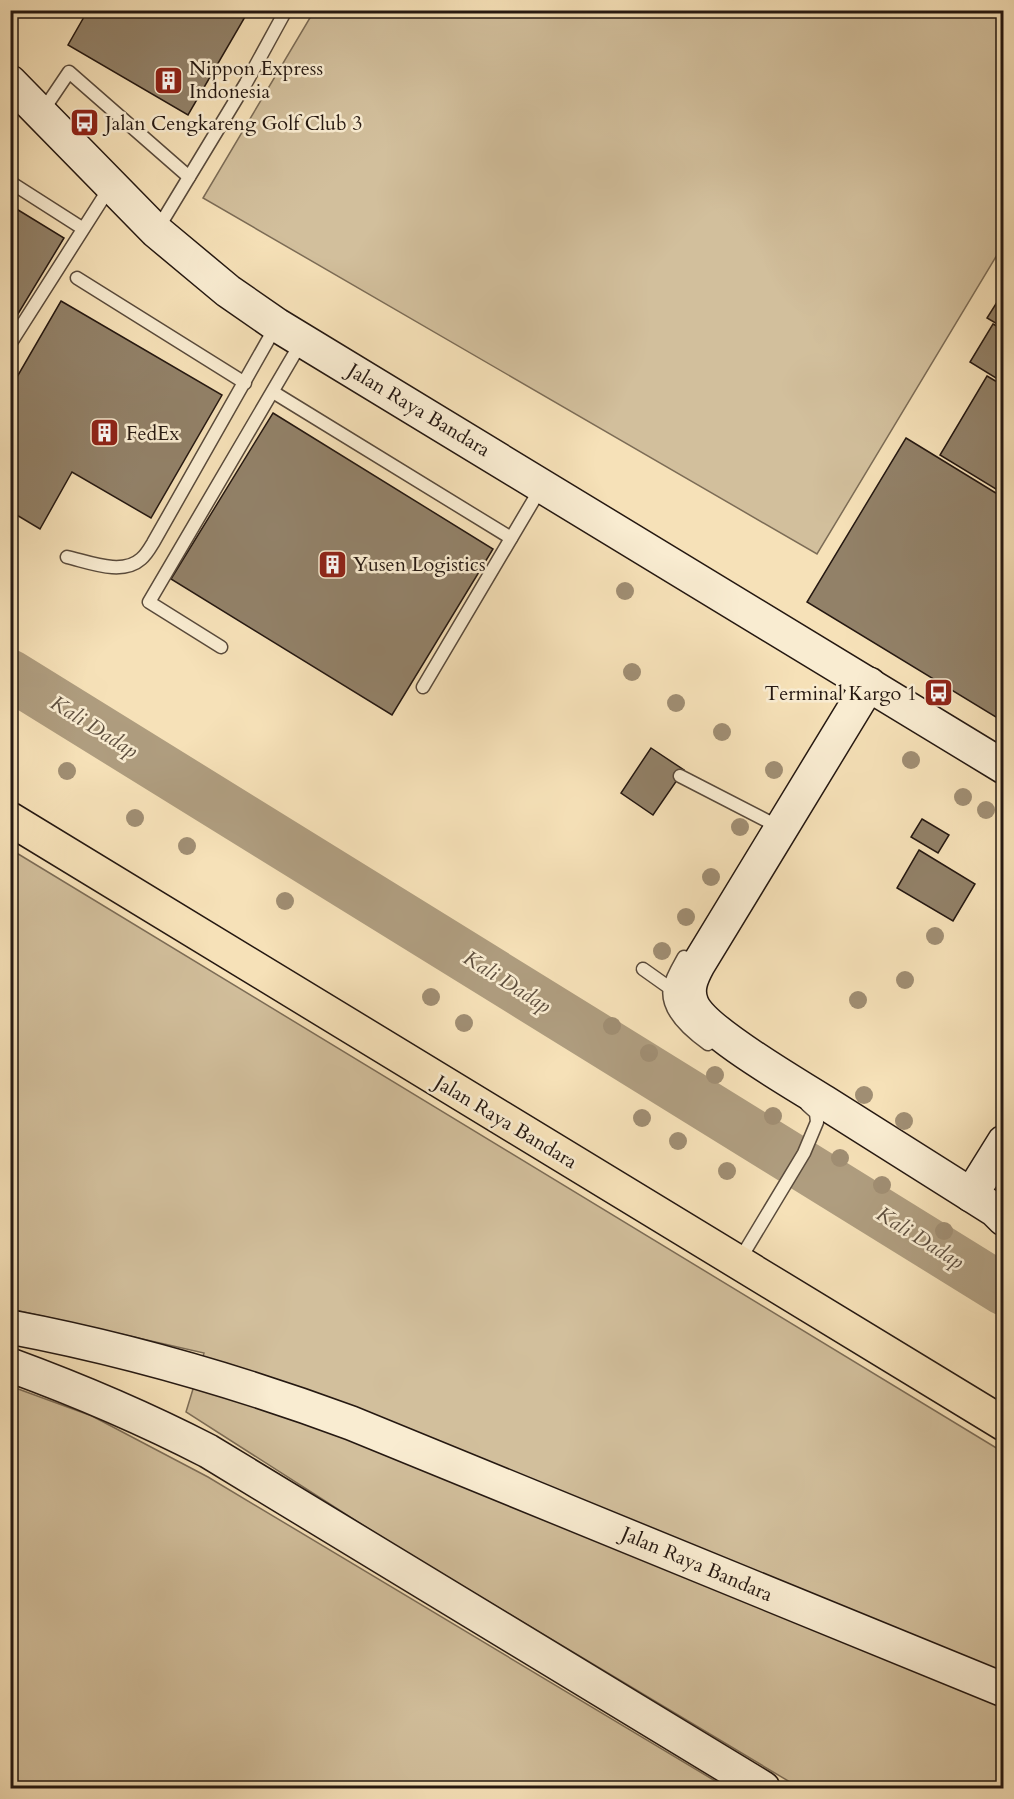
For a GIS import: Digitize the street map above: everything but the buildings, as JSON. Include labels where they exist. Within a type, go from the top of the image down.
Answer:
[{"type":"main road","name":"Jalan Raya Bandara","points":[[10,819],[1004,1424]]},
{"type":"street","name":"Jalan Raya Bandara","points":[[10,82],[156,231],[228,291],[290,332],[1004,767]]},
{"type":"street","points":[[869,684],[769,838],[692,978],[689,989],[681,996],[716,1031],[749,1054],[993,1209],[1004,1142]]},
{"type":"street","name":"Jalan Raya Bandara","points":[[10,1328],[129,1353],[199,1371],[280,1397],[351,1423],[1004,1690]]},
{"type":"street","points":[[10,1365],[70,1387],[155,1423],[208,1451],[763,1788]]},
{"type":"lane","points":[[156,231],[246,83],[286,10]]},
{"type":"lane","points":[[41,113],[69,72],[189,177]]},
{"type":"lane","points":[[10,182],[82,228]]},
{"type":"lane","points":[[10,344],[82,228],[111,186]]},
{"type":"lane","points":[[77,278],[244,383]]},
{"type":"lane","points":[[67,557],[108,567],[123,567],[141,560],[153,543],[244,383],[290,332]]},
{"type":"lane","points":[[221,647],[149,602],[273,392],[290,332]]},
{"type":"lane","points":[[273,392],[511,538]]},
{"type":"lane","points":[[423,687],[543,485]]},
{"type":"lane","points":[[680,776],[769,838]]},
{"type":"lane","points":[[693,942],[681,996],[672,1006],[678,1016],[715,1049]]},
{"type":"lane","points":[[643,969],[681,996]]},
{"type":"lane","points":[[738,1264],[804,1152],[817,1122],[816,1113],[744,1066]]},
{"type":"shaded area","points":[[314,11],[1003,11],[1003,245],[817,554],[203,198]]},
{"type":"shaded area","points":[[10,849],[1003,1452],[1003,1788],[800,1788],[394,1545],[186,1412],[204,1353],[11,1309]]},
{"type":"shaded area","points":[[10,1386],[92,1416],[208,1477],[727,1788],[11,1788]]},
{"type":"waterway","name":"Kali Dadap","points":[[10,675],[1004,1290]]},
{"type":"place","name":"Nippon Express Indonesia","points":[[168,80]]},
{"type":"place","name":"Jalan Cengkareng Golf Club 3","points":[[84,123]]},
{"type":"place","name":"FedEx","points":[[105,433]]},
{"type":"place","name":"Yusen Logistics","points":[[332,564]]},
{"type":"place","name":"Terminal Kargo 1","points":[[938,693]]}]
